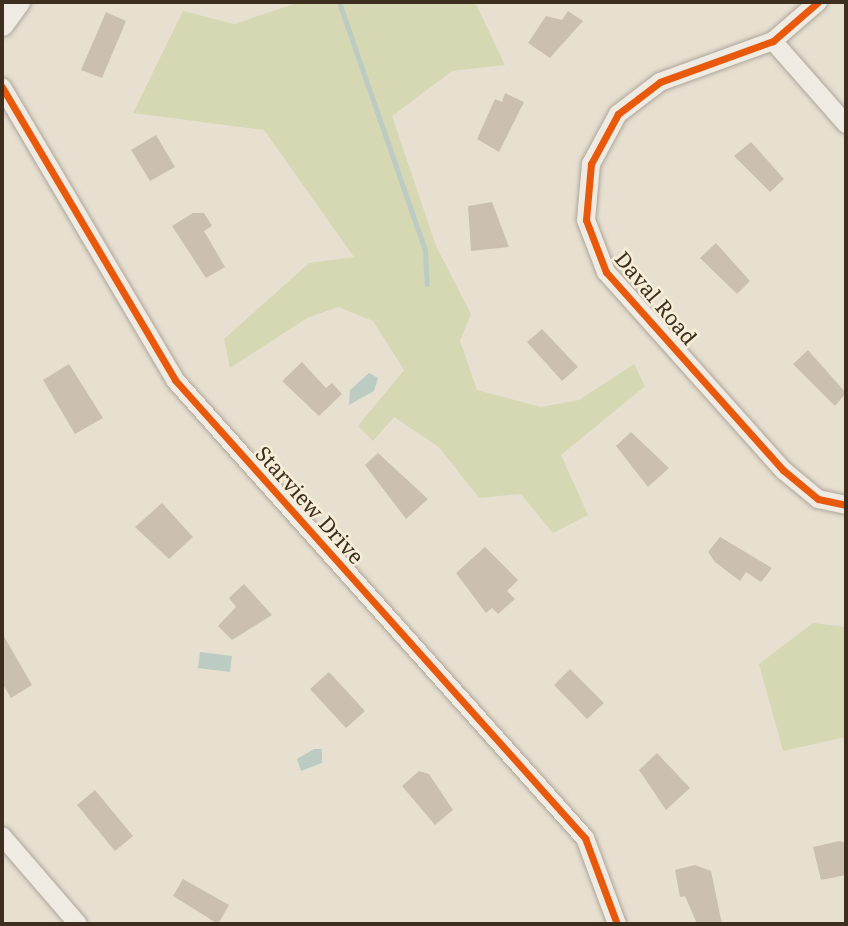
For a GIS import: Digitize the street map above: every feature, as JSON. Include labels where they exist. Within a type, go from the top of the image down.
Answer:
[{"type":"main road","points":[[2,24],[18,2]]},
{"type":"street","name":"Daval Road","points":[[818,2],[773,41],[660,82],[618,114],[591,163],[586,220],[606,272],[783,470],[818,499],[846,505]]},
{"type":"street","points":[[773,41],[846,124]]},
{"type":"street","name":"Starview Drive","points":[[2,87],[175,380],[585,838],[617,924]]},
{"type":"street","points":[[2,836],[78,924]]},
{"type":"green space","points":[[300,2],[475,2],[505,65],[452,71],[392,116],[436,246],[471,314],[460,341],[477,390],[541,407],[579,400],[634,364],[645,386],[561,455],[588,515],[553,533],[521,494],[479,498],[439,447],[394,417],[373,441],[358,426],[404,370],[373,321],[338,307],[307,318],[230,368],[224,339],[309,263],[354,257],[264,130],[133,113],[183,11],[234,24]]},
{"type":"green space","points":[[813,623],[846,627],[846,737],[783,751],[759,664]]},
{"type":"shaded area","points":[[369,373],[378,378],[374,391],[349,405],[350,390]]},
{"type":"shaded area","points":[[200,652],[232,656],[230,672],[198,668]]},
{"type":"shaded area","points":[[314,749],[322,749],[322,763],[301,771],[297,759]]},
{"type":"building","points":[[568,11],[583,21],[550,58],[528,43],[546,16],[562,20]]},
{"type":"building","points":[[106,12],[126,21],[102,78],[81,70]]},
{"type":"building","points":[[505,93],[524,102],[499,152],[477,139],[495,99],[502,102]]},
{"type":"building","points":[[156,135],[175,167],[150,181],[131,150]]},
{"type":"building","points":[[751,142],[784,179],[770,192],[734,156]]},
{"type":"building","points":[[492,202],[509,247],[471,251],[468,206]]},
{"type":"building","points":[[193,213],[204,213],[212,226],[204,231],[225,267],[206,278],[172,226]]},
{"type":"building","points":[[716,243],[750,281],[737,294],[700,258]]},
{"type":"building","points":[[542,329],[578,367],[562,381],[527,342]]},
{"type":"building","points":[[808,350],[846,393],[835,406],[793,364]]},
{"type":"building","points":[[302,362],[326,388],[332,383],[342,394],[319,416],[282,381]]},
{"type":"building","points":[[69,364],[103,418],[75,434],[43,380]]},
{"type":"building","points":[[631,432],[669,468],[648,487],[616,446]]},
{"type":"building","points":[[378,453],[428,499],[406,519],[365,465]]},
{"type":"building","points":[[162,503],[193,537],[169,559],[135,527]]},
{"type":"building","points":[[720,537],[772,568],[761,582],[746,572],[740,581],[715,562],[708,552]]},
{"type":"building","points":[[485,547],[518,580],[507,591],[515,599],[498,614],[492,608],[486,613],[456,573]]},
{"type":"building","points":[[244,584],[272,615],[232,640],[218,626],[236,607],[229,598]]},
{"type":"building","points":[[2,633],[32,685],[11,698],[2,683]]},
{"type":"building","points":[[570,669],[604,703],[587,719],[554,685]]},
{"type":"building","points":[[329,672],[365,711],[346,728],[310,689]]},
{"type":"building","points":[[657,753],[690,788],[666,810],[639,770]]},
{"type":"building","points":[[419,771],[429,774],[453,810],[435,825],[402,786]]},
{"type":"building","points":[[95,790],[133,836],[115,851],[77,805]]},
{"type":"building","points":[[839,841],[846,843],[846,875],[821,880],[813,847]]},
{"type":"building","points":[[695,865],[711,871],[722,924],[697,924],[685,896],[680,897],[675,870]]},
{"type":"building","points":[[183,879],[229,905],[218,924],[173,896]]},
{"type":"waterway","points":[[339,2],[425,251],[427,284]]},
{"type":"cycle path","points":[[818,2],[773,41],[660,82],[618,114],[591,164],[586,220],[606,272],[783,470],[818,499],[846,505]]},
{"type":"cycle path","points":[[2,87],[175,380],[585,838],[617,924]]}]
